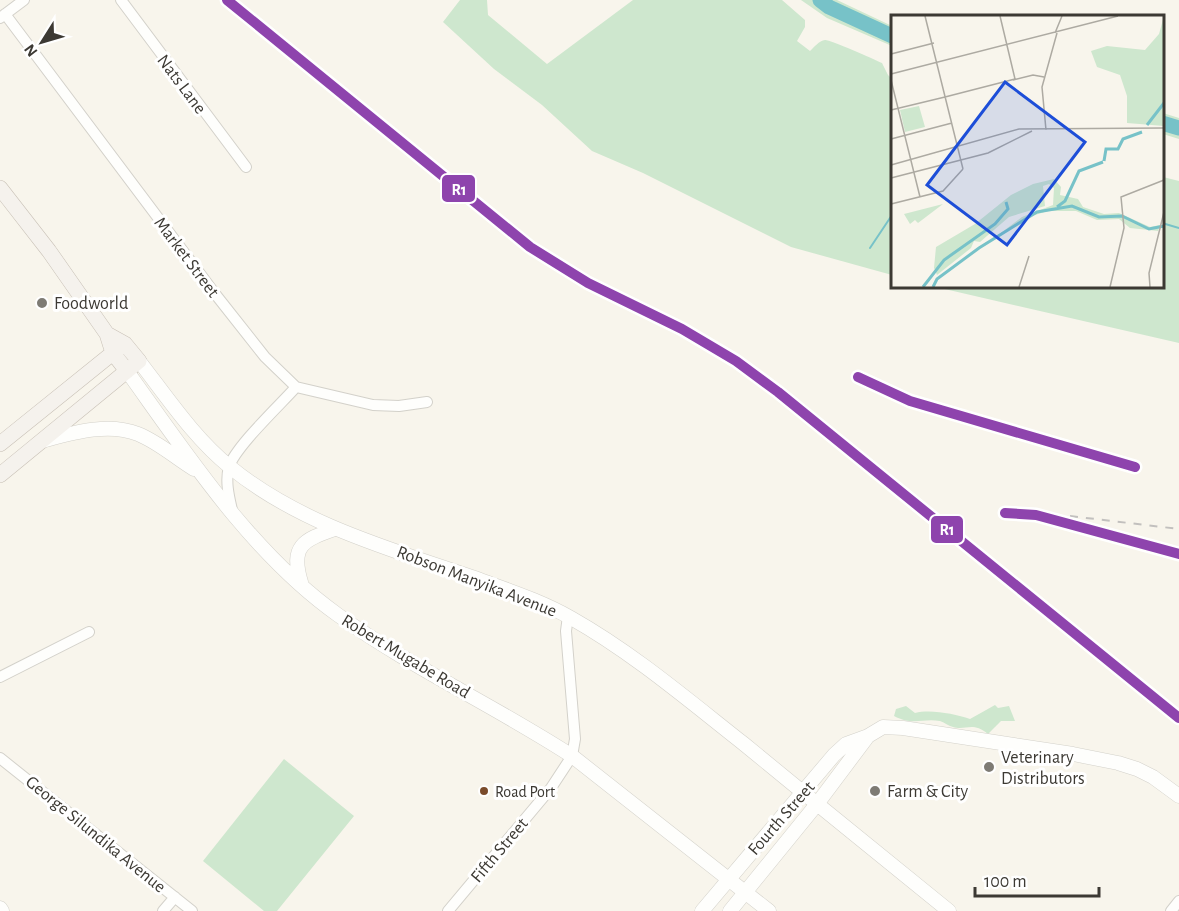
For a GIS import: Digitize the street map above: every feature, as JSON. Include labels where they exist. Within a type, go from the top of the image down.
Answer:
[{"type":"main road","name":"Robert Mugabe Road","points":[[0,188],[119,348],[127,371],[201,473],[265,550],[336,614],[390,650],[537,733],[572,756],[769,911]]},
{"type":"main road","name":"Robson Manyika Avenue","points":[[119,348],[139,361],[200,437],[229,467],[277,500],[335,529],[534,600],[568,616],[613,643],[698,708],[949,911]]},
{"type":"main road","points":[[0,444],[119,348]]},
{"type":"main road","points":[[0,475],[139,361]]},
{"type":"main road","points":[[41,442],[87,430],[121,429],[153,442],[201,473]]},
{"type":"main road","points":[[302,584],[296,559],[299,551],[311,539],[335,529]]},
{"type":"main road","name":"Fourth Street","points":[[702,911],[834,755],[846,744],[868,736],[883,727],[903,728],[1100,758],[1137,769],[1153,777],[1179,796]]},
{"type":"main road","points":[[730,911],[817,804],[868,736]]},
{"type":"street","name":"Market Street","points":[[24,0],[2,16],[223,304],[265,357],[296,387]]},
{"type":"street","name":"Nats Lane","points":[[120,0],[246,167]]},
{"type":"street","points":[[232,510],[228,490],[229,467],[242,445],[296,387],[373,405],[427,402]]},
{"type":"street","points":[[568,616],[566,631],[574,732],[572,756]]},
{"type":"street","points":[[0,677],[89,632]]},
{"type":"street","name":"Fifth Street","points":[[448,911],[551,788],[572,756]]},
{"type":"street","name":"George Silundika Avenue","points":[[0,758],[192,911]]},
{"type":"street","points":[[163,911],[175,897]]},
{"type":"street","points":[[1171,911],[1179,901]]},
{"type":"green space","points":[[460,0],[487,0],[488,15],[547,64],[633,0],[782,0],[805,20],[805,27],[797,41],[810,51],[825,40],[882,63],[891,78],[891,275],[791,247],[643,173],[592,151],[542,105],[494,69],[443,22]]},
{"type":"green space","points":[[801,0],[837,0],[891,26],[891,46],[827,18]]},
{"type":"green space","points":[[1164,113],[1179,118],[1179,139],[1164,134]]},
{"type":"green space","points":[[1164,177],[1179,181],[1179,343],[940,288],[1164,288]]},
{"type":"green space","points":[[995,705],[998,708],[1009,706],[1015,721],[1001,721],[988,734],[973,727],[958,728],[940,721],[912,721],[894,716],[896,709],[906,706],[915,713],[943,713],[970,719]]},
{"type":"green space","points":[[284,759],[354,816],[277,911],[264,911],[203,861]]},
{"type":"waterway","points":[[820,0],[829,7],[891,36]]},
{"type":"waterway","points":[[1164,124],[1179,128]]},
{"type":"waterway","points":[[870,248],[891,216]]},
{"type":"waterway","points":[[1164,224],[1179,228]]},
{"type":"railway","points":[[858,377],[910,401],[1135,467]]},
{"type":"railway","points":[[1005,513],[1036,515],[1179,554]]},
{"type":"railway","points":[[1070,516],[1179,529]]},
{"type":"railway","points":[[992,567],[1026,588],[1179,712]]},
{"type":"transit line","name":"R1","points":[[227,0],[530,247],[588,283],[682,329],[736,361],[778,392],[1179,718]]},
{"type":"transit line","name":"R1","points":[[858,377],[910,401],[1135,467]]},
{"type":"transit line","name":"R1","points":[[1005,513],[1036,515],[1179,554]]},
{"type":"place","name":"Foodworld","points":[[42,303]]},
{"type":"place","name":"Veterinary Distributors","points":[[989,767]]},
{"type":"place","name":"Road Port","points":[[484,791]]},
{"type":"place","name":"Farm & City","points":[[875,791]]}]
